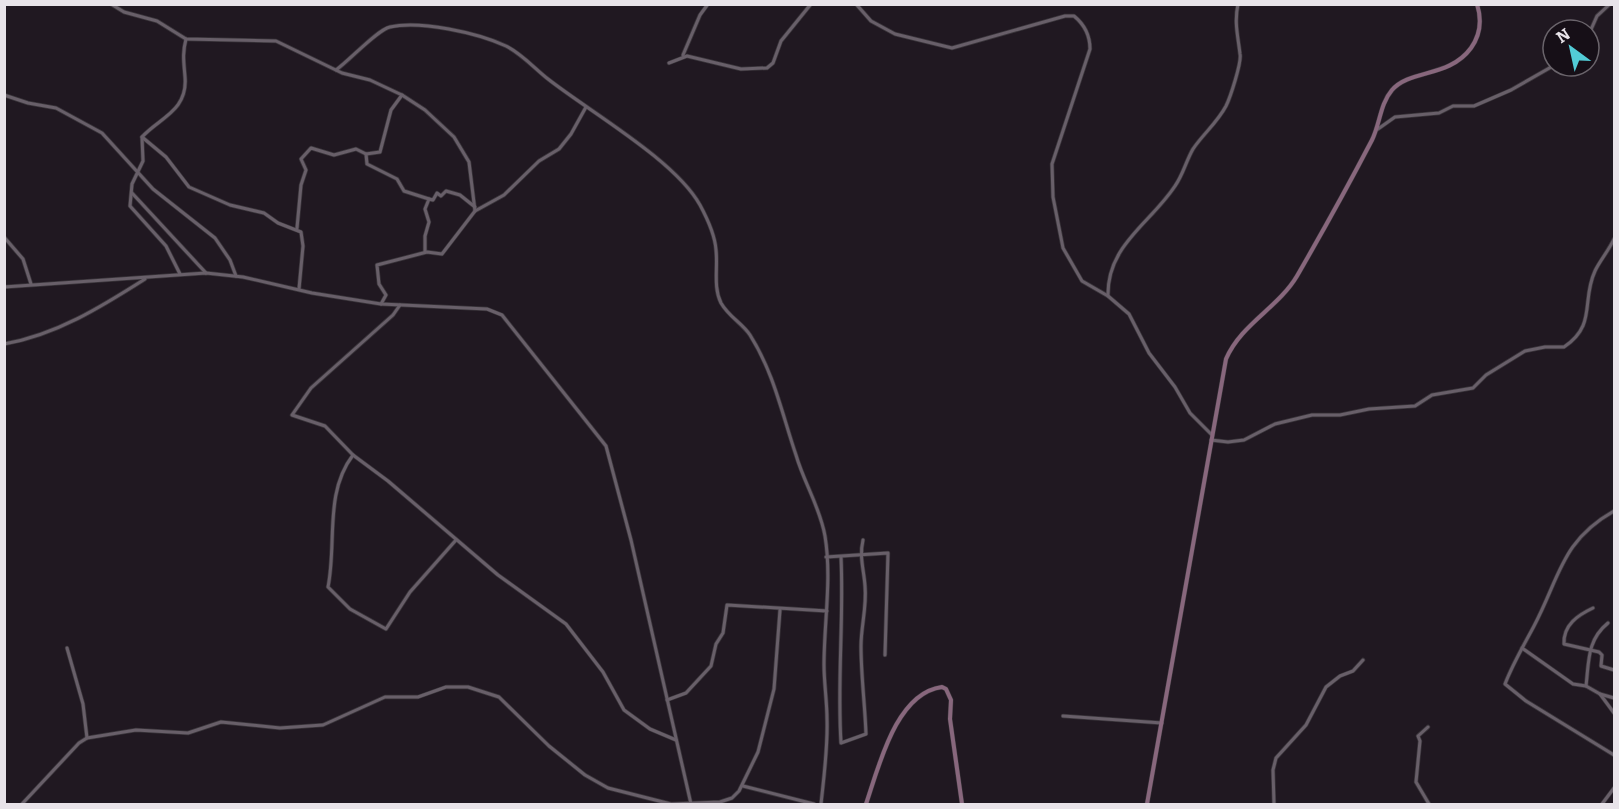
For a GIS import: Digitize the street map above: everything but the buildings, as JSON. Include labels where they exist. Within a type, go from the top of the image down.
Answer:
[{"type":"main road","points":[[1147,804],[1211,437],[1230,350],[1237,339],[1295,279],[1336,209],[1376,130],[1384,103],[1395,86],[1447,68],[1468,51],[1479,32],[1477,4]]},
{"type":"main road","points":[[866,804],[884,754],[910,702],[920,694],[942,687],[946,688],[951,700],[950,719],[962,804]]},
{"type":"street","points":[[111,4],[124,12],[157,21],[186,39],[276,41],[336,70],[402,95],[425,110],[454,137],[469,162],[475,209]]},
{"type":"street","points":[[683,56],[700,15],[708,4]]},
{"type":"street","points":[[669,63],[683,56],[741,69],[767,68],[773,63],[781,41],[811,4]]},
{"type":"street","points":[[856,4],[871,21],[895,34],[952,48],[1065,16],[1074,16],[1082,23],[1089,36],[1090,49],[1054,155],[1051,179],[1058,230],[1070,264],[1086,285],[1108,296],[1129,314],[1149,353],[1175,387],[1190,413],[1211,437],[1228,442],[1244,440],[1275,424],[1312,415],[1340,416],[1369,409],[1415,406],[1432,395],[1473,388],[1486,375],[1525,351],[1545,347],[1564,347],[1583,328],[1587,313],[1587,296],[1595,271],[1614,239]]},
{"type":"street","points":[[1108,296],[1112,267],[1124,244],[1176,186],[1194,149],[1212,129],[1228,101],[1241,55],[1234,20],[1238,4]]},
{"type":"street","points":[[1596,18],[1610,4]]},
{"type":"street","points":[[336,70],[356,56],[382,30],[389,27],[407,26],[462,31],[512,50],[667,167],[689,187],[699,204],[716,248],[718,297],[728,313],[750,335],[776,390],[795,453],[819,513],[826,558],[827,611],[824,662],[827,727],[821,804]]},
{"type":"street","points":[[142,137],[168,118],[179,103],[185,81],[182,54],[186,39]]},
{"type":"street","points":[[1376,130],[1395,117],[1433,114],[1453,106],[1474,106],[1512,90],[1541,73]]},
{"type":"street","points":[[4,95],[28,103],[56,108],[88,124],[107,137],[173,207],[215,238],[230,260],[236,276]]},
{"type":"street","points":[[298,290],[303,246],[302,235],[296,223],[301,185],[306,170],[301,159],[302,155],[314,148],[322,153],[334,155],[356,149],[366,154],[380,152],[391,110],[402,95]]},
{"type":"street","points":[[381,304],[386,294],[380,284],[377,265],[425,252],[442,254],[445,252],[475,209],[504,195],[539,161],[559,149],[571,134],[586,107]]},
{"type":"street","points":[[142,137],[143,161],[132,193],[132,209],[166,246],[180,274]]},
{"type":"street","points":[[142,137],[166,157],[189,187],[206,196],[264,213],[278,223],[297,229]]},
{"type":"street","points":[[366,154],[367,164],[397,179],[404,192],[434,200],[437,193],[441,196],[446,191],[460,195],[475,209]]},
{"type":"street","points":[[132,193],[207,273]]},
{"type":"street","points":[[425,252],[424,236],[429,222],[424,208],[429,199]]},
{"type":"street","points":[[4,237],[23,259],[31,284]]},
{"type":"street","points":[[4,287],[207,273],[236,276],[298,290],[381,304],[497,312],[606,446],[616,480],[691,804]]},
{"type":"street","points":[[4,344],[36,338],[49,330],[78,319],[145,279]]},
{"type":"street","points":[[400,306],[393,315],[311,388],[292,415],[325,426],[353,455],[388,480],[456,540],[526,597],[566,624],[603,672],[624,711],[650,729],[676,740]]},
{"type":"street","points":[[353,455],[341,474],[335,494],[328,587],[346,606],[386,629],[410,592],[456,540]]},
{"type":"street","points":[[1614,511],[1591,526],[1571,549],[1553,581],[1505,684],[1526,701],[1614,755]]},
{"type":"street","points":[[841,557],[839,677],[841,743],[866,734],[862,699],[861,644],[865,586],[860,553],[863,540]]},
{"type":"street","points":[[826,558],[860,553],[888,553],[885,655]]},
{"type":"street","points":[[668,700],[686,693],[711,666],[716,644],[723,633],[726,606],[732,604],[780,610],[804,608],[827,611]]},
{"type":"street","points":[[1593,608],[1571,622],[1564,638],[1565,645],[1601,653],[1602,667],[1614,670]]},
{"type":"street","points":[[22,804],[79,743],[87,738],[136,730],[188,733],[221,722],[280,728],[323,725],[385,698],[418,697],[446,687],[468,687],[499,697],[535,734],[603,786],[658,802],[691,804],[727,800],[742,786],[758,752],[773,696],[780,610]]},
{"type":"street","points":[[1586,686],[1590,650],[1597,633],[1608,624]]},
{"type":"street","points":[[67,648],[78,679],[87,738]]},
{"type":"street","points":[[1522,648],[1567,681],[1614,698]]},
{"type":"street","points":[[1274,804],[1273,770],[1276,758],[1306,724],[1326,687],[1340,676],[1353,671],[1363,660]]},
{"type":"street","points":[[1600,694],[1614,713]]},
{"type":"street","points":[[1063,716],[1162,723]]},
{"type":"street","points":[[1428,728],[1418,736],[1420,741],[1416,769],[1417,786],[1428,804]]},
{"type":"street","points":[[742,786],[814,804]]},
{"type":"street","points":[[1602,804],[1614,788]]}]
